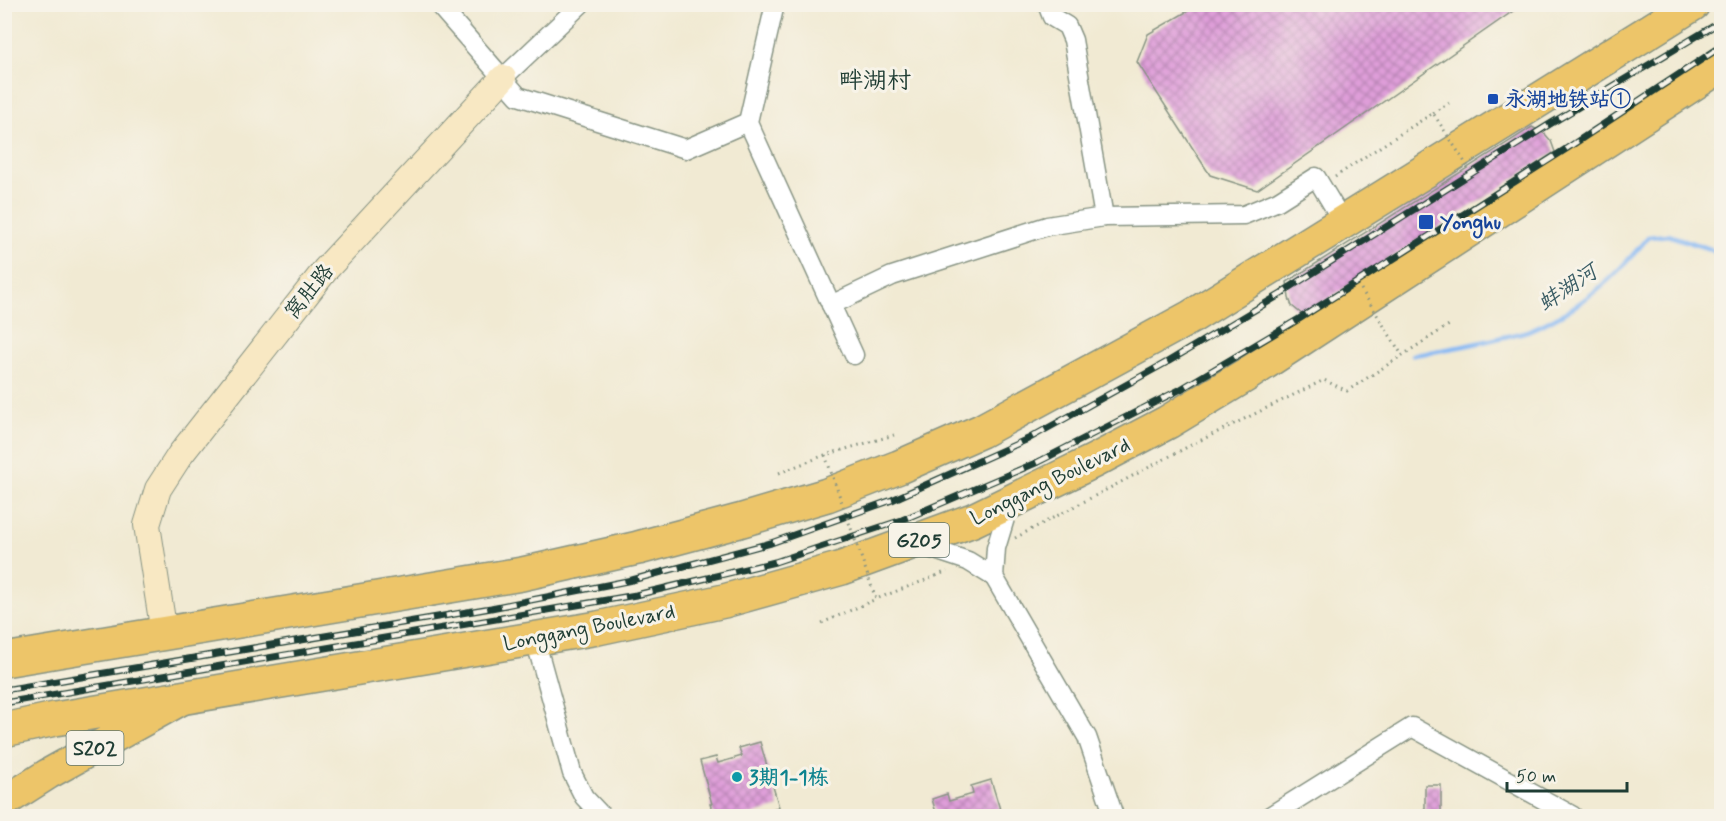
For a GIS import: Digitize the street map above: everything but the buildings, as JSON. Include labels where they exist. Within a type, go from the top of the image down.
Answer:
[{"type":"highway","points":[[4,660],[522,574],[638,548],[827,495],[981,431],[1191,317],[1693,4]]},
{"type":"highway","name":"Longgang Boulevard","points":[[4,729],[598,628],[724,601],[842,568],[973,520],[1094,461],[1168,422],[1226,387],[1722,64]]},
{"type":"main road","name":"S202","points":[[4,802],[48,774],[186,698]]},
{"type":"street","points":[[438,4],[518,96],[686,149],[748,122]]},
{"type":"street","name":"窝肚路","points":[[164,633],[147,525],[158,489],[180,455],[326,269],[503,78],[581,4]]},
{"type":"street","points":[[775,4],[748,122],[854,355]]},
{"type":"street","points":[[1047,4],[1052,17],[1067,26],[1073,40],[1104,217]]},
{"type":"street","points":[[831,305],[892,276],[1047,226],[1104,217],[1245,215],[1278,201],[1316,177],[1343,222]]},
{"type":"street","points":[[994,577],[996,548],[1010,502]]},
{"type":"street","points":[[912,543],[968,561],[994,577],[1087,736],[1114,816]]},
{"type":"street","points":[[535,639],[572,772],[584,797],[602,816]]},
{"type":"street","points":[[1270,816],[1412,727],[1573,816]]},
{"type":"path","points":[[1322,186],[1449,103]]},
{"type":"path","points":[[1433,113],[1468,167]]},
{"type":"path","points":[[1361,289],[1402,355]]},
{"type":"path","points":[[996,548],[1193,444],[1324,380],[1347,391],[1449,326]]},
{"type":"path","points":[[779,473],[825,455],[894,435]]},
{"type":"path","points":[[825,455],[876,599]]},
{"type":"path","points":[[822,623],[968,561]]},
{"type":"waterway","name":"蚌湖河","points":[[1413,355],[1517,334],[1548,322],[1595,291],[1623,266],[1648,237],[1668,235],[1710,249],[1722,257]]},
{"type":"railway","points":[[4,690],[491,608],[632,580],[771,543],[892,500],[1028,439],[1169,361],[1283,293],[1550,124],[1722,21]]},
{"type":"railway","points":[[4,703],[636,595],[775,562],[902,520],[1038,462],[1181,389],[1299,319],[1566,149],[1722,46]]},
{"type":"place","name":"永湖地铁站①","points":[[1493,99]]},
{"type":"place","name":"Yonghu","points":[[1426,222]]},
{"type":"place","name":"3期1-1栋","points":[[737,777]]},
{"type":"district","name":"畔湖村","points":[[875,80]]}]
